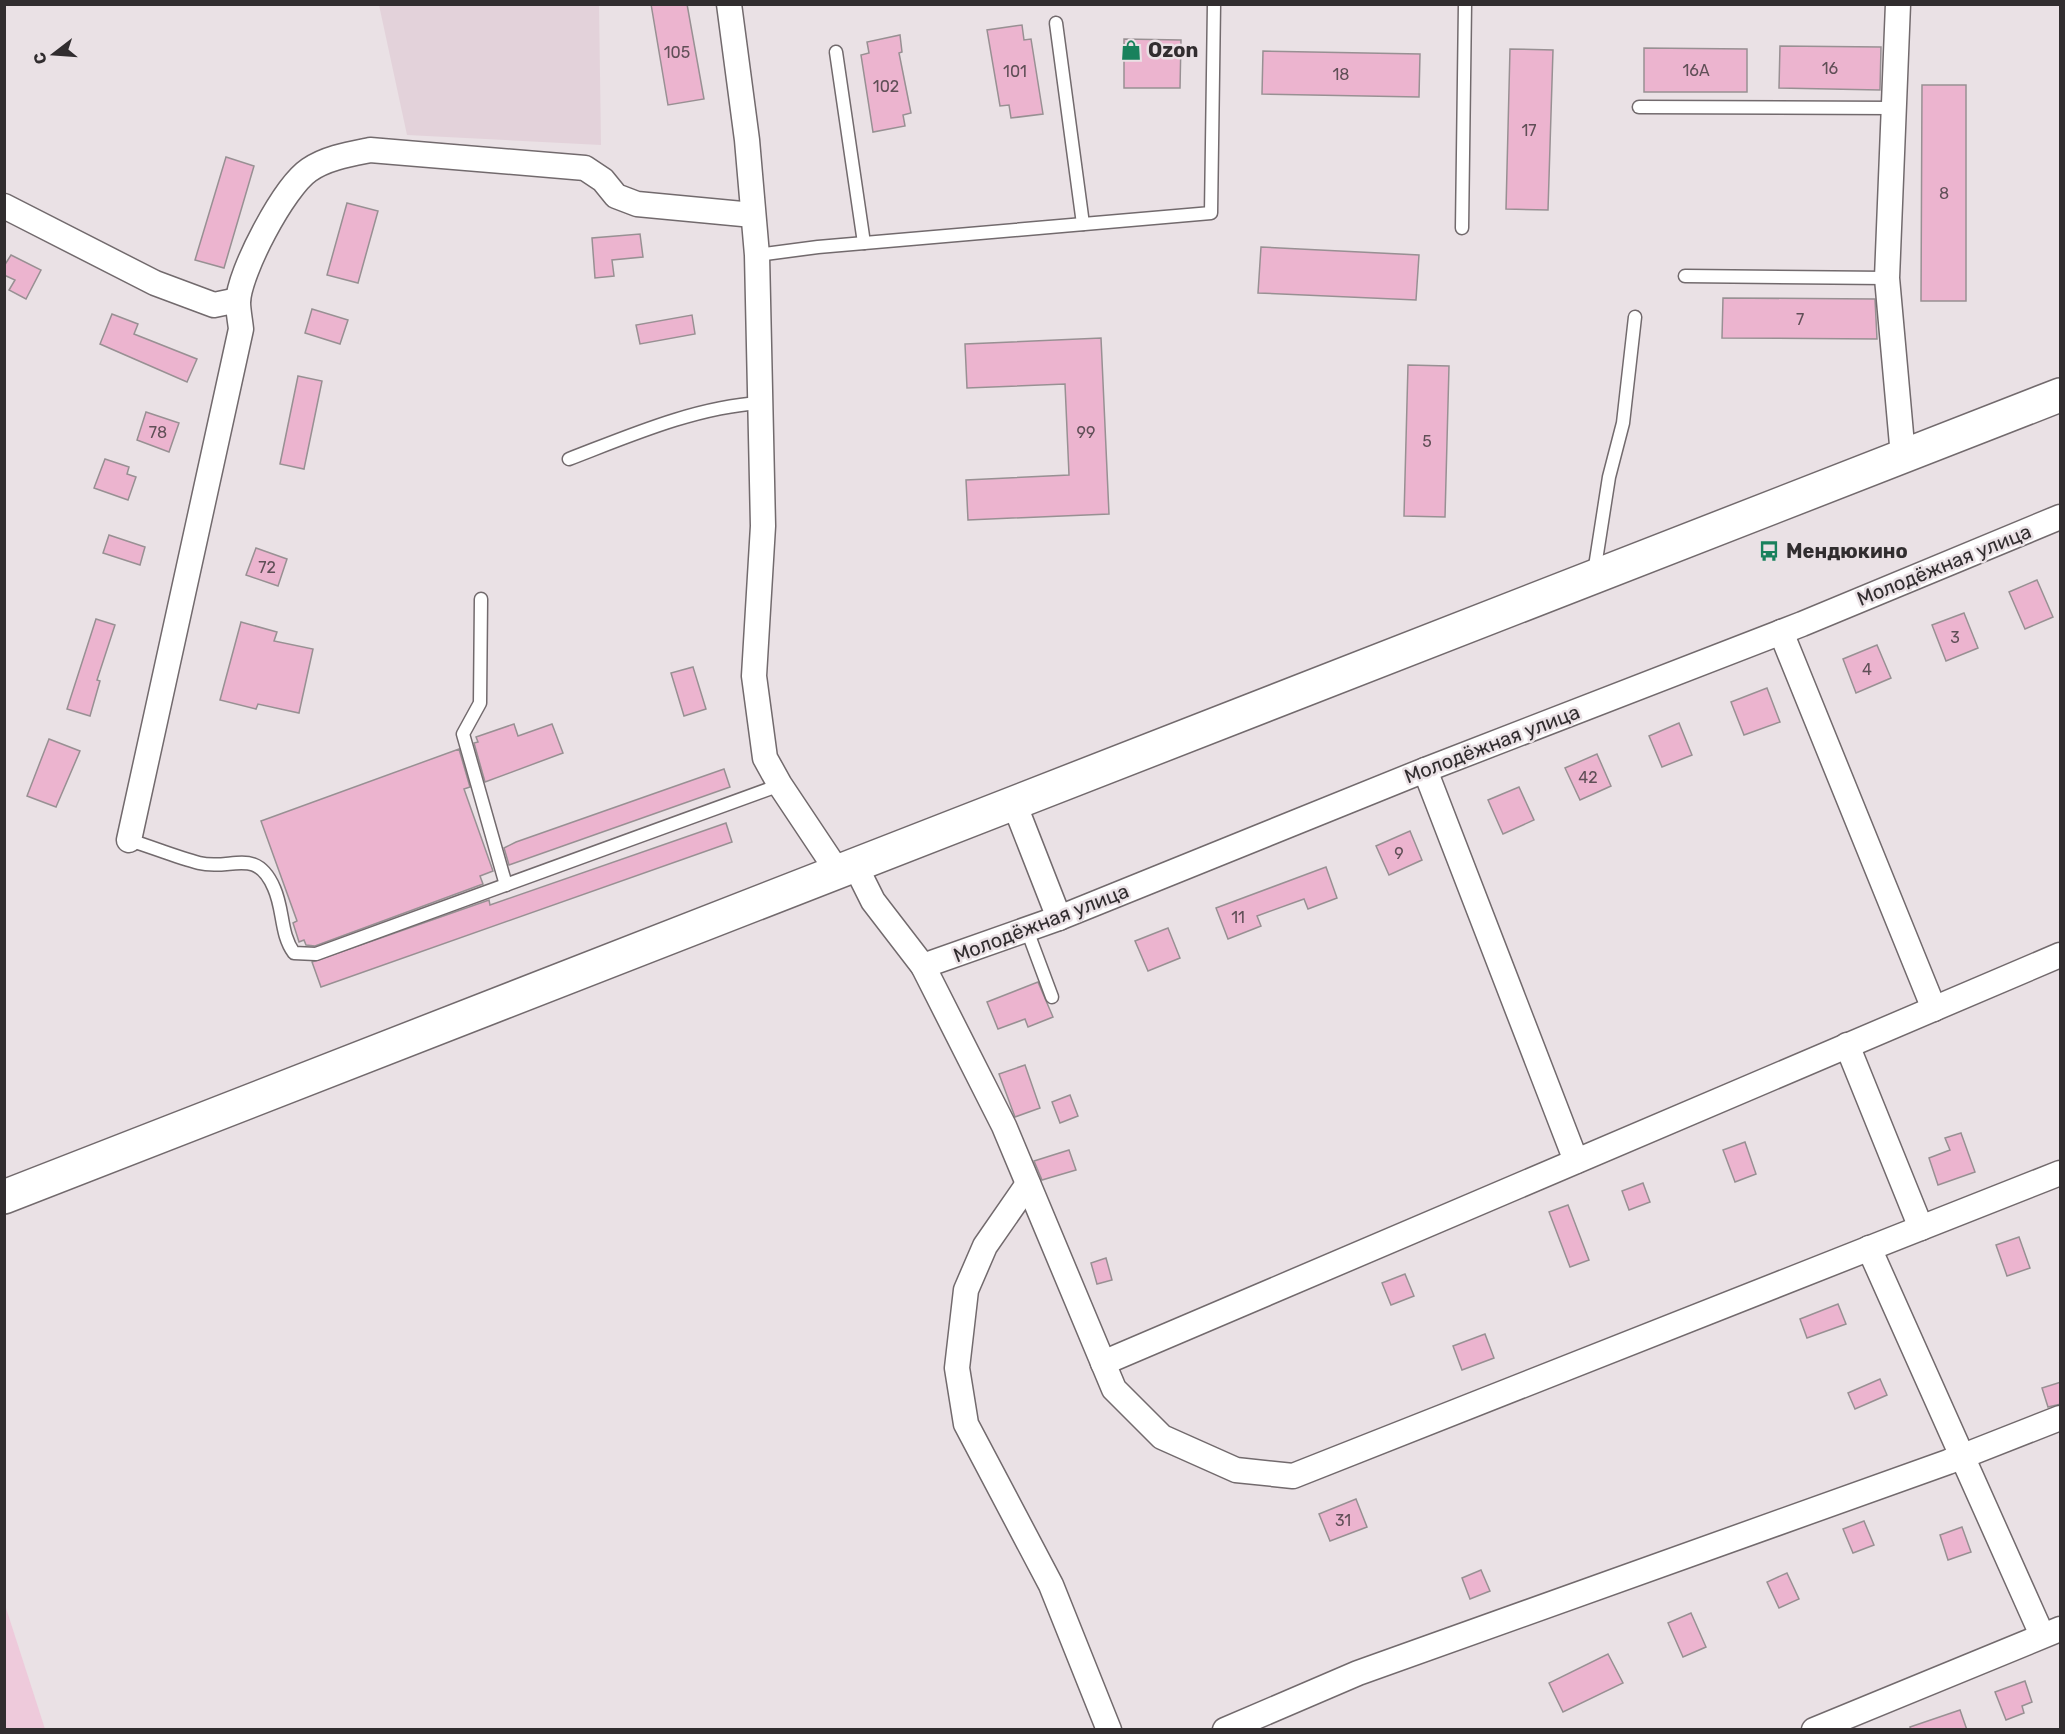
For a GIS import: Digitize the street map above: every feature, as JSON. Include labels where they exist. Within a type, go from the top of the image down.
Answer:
[{"type":"street","points":[[729,4],[747,140],[757,255],[763,526],[754,676],[765,758],[780,785],[923,966],[1004,1126],[1114,1389],[1162,1437],[1236,1470],[1293,1476],[2061,1173]]},
{"type":"street","points":[[1898,4],[1887,278],[1903,456]]},
{"type":"street","points":[[129,840],[241,329],[238,300],[256,247],[287,190],[309,169],[338,157],[370,150],[585,168],[603,180],[616,196],[637,204],[753,215]]},
{"type":"street","points":[[4,206],[155,283],[214,305],[238,300]]},
{"type":"street","points":[[4,1197],[2061,395]]},
{"type":"street","name":"Молодёжная улица","points":[[923,966],[1059,918],[1425,770],[1781,632],[2061,517]]},
{"type":"street","points":[[1781,632],[1934,1009]]},
{"type":"street","points":[[1425,770],[1576,1161]]},
{"type":"street","points":[[1014,803],[1059,918]]},
{"type":"street","points":[[1103,1363],[2061,955]]},
{"type":"street","points":[[1847,1046],[1921,1228]]},
{"type":"street","points":[[1028,1184],[985,1246],[966,1290],[957,1368],[966,1424],[1051,1585],[1109,1730]]},
{"type":"street","points":[[1814,1730],[2051,1632],[1963,1456],[1869,1248]]},
{"type":"street","points":[[1225,1730],[1358,1673],[1963,1456],[2061,1418]]},
{"type":"lane","points":[[757,255],[864,243],[1212,213],[1214,4]]},
{"type":"lane","points":[[1462,228],[1465,4]]},
{"type":"lane","points":[[1056,23],[1083,224]]},
{"type":"lane","points":[[836,52],[864,243]]},
{"type":"lane","points":[[1639,107],[1895,108]]},
{"type":"lane","points":[[1685,276],[1887,278]]},
{"type":"lane","points":[[1593,577],[1610,477],[1623,423],[1635,316]]},
{"type":"lane","points":[[569,459],[628,436],[694,416],[737,404],[760,403]]},
{"type":"lane","points":[[481,599],[480,704],[463,734],[506,885]]},
{"type":"lane","points":[[129,840],[202,864],[247,861],[264,870],[275,889],[285,941],[294,953],[316,954],[780,785]]},
{"type":"lane","points":[[1026,930],[1052,997]]},
{"type":"shaded area","points":[[379,5],[599,5],[601,145],[407,135]]},
{"type":"shaded area","points":[[5,1605],[45,1729],[5,1729]]},
{"type":"building","points":[[651,4],[687,4],[704,99],[668,105]]},
{"type":"building","points":[[1022,25],[1024,40],[1031,39],[1043,114],[1011,118],[1009,105],[1000,106],[987,30]]},
{"type":"building","points":[[900,35],[902,52],[899,53],[911,113],[903,115],[905,126],[873,132],[861,55],[869,53],[867,42]]},
{"type":"building","points":[[1124,39],[1181,40],[1180,88],[1124,88]]},
{"type":"building","points":[[1780,46],[1881,47],[1880,90],[1779,88]]},
{"type":"building","points":[[1644,48],[1747,49],[1747,92],[1644,92]]},
{"type":"building","points":[[1510,49],[1553,50],[1548,210],[1506,209]]},
{"type":"building","points":[[1263,51],[1420,54],[1419,97],[1262,94]]},
{"type":"building","points":[[1922,85],[1966,85],[1966,301],[1921,301]]},
{"type":"building","points":[[226,157],[254,166],[224,268],[195,260]]},
{"type":"building","points":[[347,203],[378,211],[358,283],[327,275]]},
{"type":"building","points":[[640,234],[643,257],[612,260],[614,276],[595,278],[592,238]]},
{"type":"building","points":[[1261,247],[1419,255],[1416,300],[1258,293]]},
{"type":"building","points":[[11,255],[41,270],[26,299],[9,290],[15,280],[4,275],[4,266]]},
{"type":"building","points":[[1723,298],[1875,299],[1877,339],[1722,338]]},
{"type":"building","points":[[312,309],[348,320],[340,344],[305,333]]},
{"type":"building","points":[[112,314],[138,324],[134,334],[197,359],[187,382],[100,344]]},
{"type":"building","points":[[692,315],[695,334],[640,344],[636,325]]},
{"type":"building","points":[[1101,338],[1109,514],[968,520],[966,480],[1069,475],[1065,384],[967,388],[965,344]]},
{"type":"building","points":[[1408,365],[1449,366],[1445,517],[1404,516]]},
{"type":"building","points":[[298,376],[322,381],[304,469],[280,464]]},
{"type":"building","points":[[146,412],[179,423],[169,452],[137,440]]},
{"type":"building","points":[[105,459],[129,467],[127,474],[136,477],[128,500],[94,488]]},
{"type":"building","points":[[109,535],[145,547],[140,565],[103,553]]},
{"type":"building","points":[[256,548],[287,559],[278,586],[246,575]]},
{"type":"building","points":[[2037,580],[2053,617],[2025,629],[2009,592]]},
{"type":"building","points":[[1964,613],[1978,648],[1946,661],[1932,625]]},
{"type":"building","points":[[96,619],[115,625],[97,680],[100,681],[90,716],[67,709]]},
{"type":"building","points":[[241,622],[277,632],[274,641],[313,649],[299,713],[258,704],[256,709],[220,700]]},
{"type":"building","points":[[1877,645],[1891,678],[1856,693],[1843,659]]},
{"type":"building","points":[[693,667],[706,709],[684,716],[671,673]]},
{"type":"building","points":[[1767,688],[1780,722],[1744,735],[1731,702]]},
{"type":"building","points":[[1679,723],[1692,755],[1662,767],[1649,736]]},
{"type":"building","points":[[514,724],[518,736],[552,724],[563,753],[485,782],[474,743],[478,742],[476,737]]},
{"type":"building","points":[[49,739],[80,751],[56,807],[27,796]]},
{"type":"building","points":[[459,749],[470,787],[464,789],[493,871],[480,876],[483,884],[315,946],[306,945],[304,940],[299,942],[293,923],[297,921],[261,821]]},
{"type":"building","points":[[1597,754],[1611,786],[1580,800],[1565,768]]},
{"type":"building","points":[[724,769],[730,787],[509,865],[504,848],[516,842]]},
{"type":"building","points":[[1519,787],[1534,820],[1503,834],[1488,800]]},
{"type":"building","points":[[726,823],[732,842],[321,987],[312,962],[489,900],[490,905]]},
{"type":"building","points":[[1410,831],[1422,860],[1389,875],[1376,846]]},
{"type":"building","points":[[1326,867],[1337,898],[1308,909],[1304,899],[1257,916],[1261,926],[1228,939],[1216,908]]},
{"type":"building","points":[[1168,928],[1180,958],[1148,971],[1135,941]]},
{"type":"building","points":[[1038,982],[1053,1017],[1028,1027],[1025,1019],[998,1029],[987,1002]]},
{"type":"building","points":[[1025,1065],[1040,1108],[1015,1117],[999,1074]]},
{"type":"building","points":[[1070,1095],[1078,1116],[1060,1123],[1052,1102]]},
{"type":"building","points":[[1961,1133],[1975,1172],[1938,1185],[1929,1158],[1950,1150],[1945,1138]]},
{"type":"building","points":[[1745,1142],[1756,1174],[1735,1182],[1723,1150]]},
{"type":"building","points":[[1069,1150],[1076,1170],[1042,1180],[1034,1161]]},
{"type":"building","points":[[1643,1183],[1650,1202],[1629,1210],[1622,1191]]},
{"type":"building","points":[[1568,1205],[1589,1260],[1570,1267],[1549,1212]]},
{"type":"building","points":[[2019,1237],[2030,1268],[2007,1276],[1996,1245]]},
{"type":"building","points":[[1106,1258],[1112,1280],[1097,1284],[1091,1263]]},
{"type":"building","points":[[1405,1274],[1414,1296],[1391,1305],[1382,1283]]},
{"type":"building","points":[[1838,1304],[1846,1324],[1807,1338],[1800,1319]]},
{"type":"building","points":[[1485,1334],[1494,1358],[1462,1370],[1453,1346]]},
{"type":"building","points":[[1880,1379],[1887,1395],[1855,1409],[1848,1393]]},
{"type":"building","points":[[2061,1382],[2061,1404],[2048,1407],[2042,1388]]},
{"type":"building","points":[[1356,1499],[1367,1527],[1330,1541],[1319,1514]]},
{"type":"building","points":[[1864,1521],[1874,1545],[1853,1553],[1843,1529]]},
{"type":"building","points":[[1962,1527],[1971,1552],[1948,1560],[1940,1535]]},
{"type":"building","points":[[1481,1570],[1490,1591],[1470,1599],[1462,1578]]},
{"type":"building","points":[[1787,1573],[1799,1599],[1779,1608],[1767,1582]]},
{"type":"building","points":[[1691,1613],[1706,1647],[1683,1657],[1668,1623]]},
{"type":"building","points":[[1608,1654],[1623,1683],[1563,1712],[1549,1683]]},
{"type":"building","points":[[2025,1681],[2032,1702],[2022,1706],[2024,1713],[2006,1720],[1995,1692]]},
{"type":"building","points":[[1960,1710],[1967,1730],[1911,1730],[1910,1727]]},
{"type":"place","name":"Ozon","points":[[1131,50]]},
{"type":"place","name":"Мендюкино","points":[[1769,551]]}]
